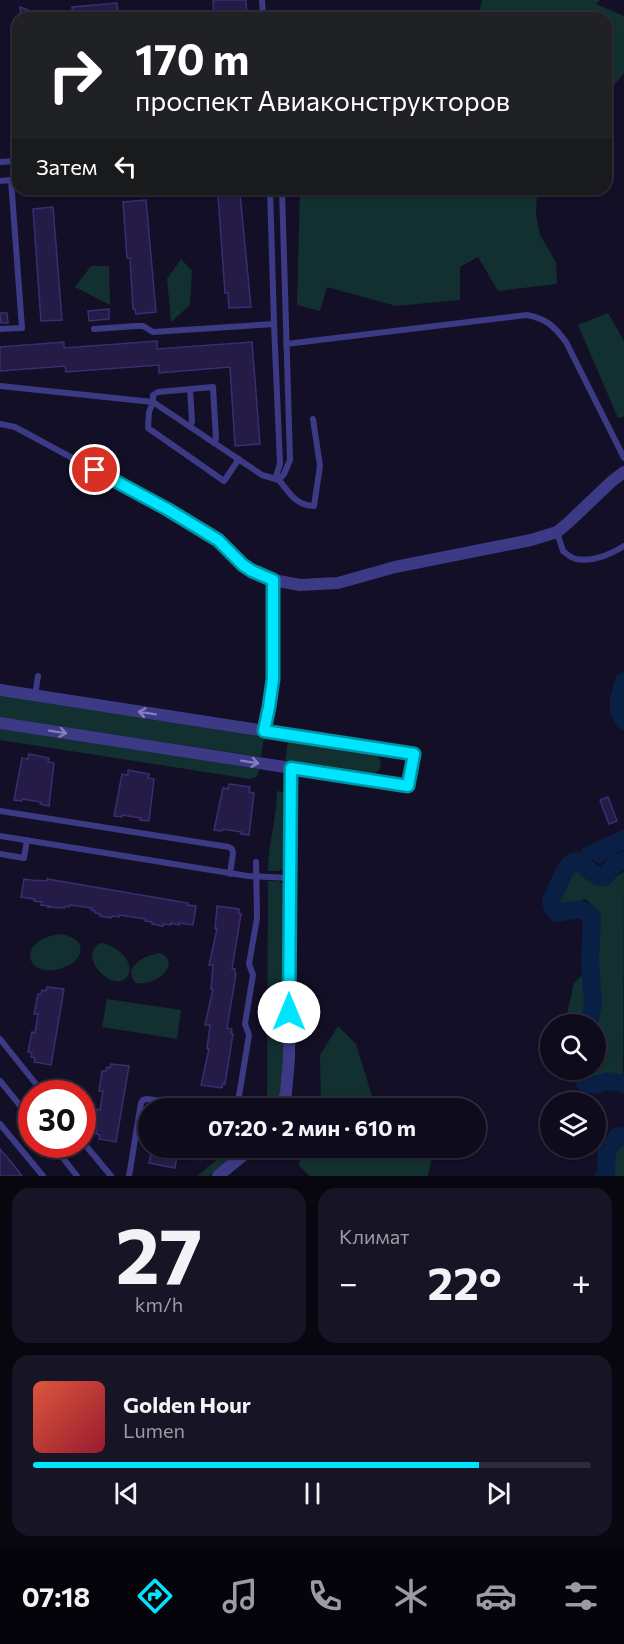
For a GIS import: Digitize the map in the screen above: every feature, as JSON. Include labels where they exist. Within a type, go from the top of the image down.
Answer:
[{"type":"street","points":[[264,731],[273,679],[273,580],[300,585],[338,583],[395,567],[531,540],[557,532],[624,472]]},
{"type":"street","points":[[0,690],[414,754],[408,786],[0,723]]},
{"type":"street","points":[[284,1098],[289,1058],[291,768]]},
{"type":"street","points":[[218,1176],[240,1158]]},
{"type":"lane","points":[[0,180],[11,180],[12,193]]},
{"type":"lane","points":[[0,329],[22,328],[12,195]]},
{"type":"lane","points":[[270,195],[280,464],[277,479]]},
{"type":"lane","points":[[277,479],[284,474],[290,460],[282,195]]},
{"type":"lane","points":[[286,344],[527,315],[540,318],[556,328],[566,342],[624,458]]},
{"type":"lane","points":[[94,329],[136,326],[153,332],[274,324]]},
{"type":"lane","points":[[0,386],[153,402],[262,475],[277,479],[302,505],[314,506],[320,466],[313,419]]},
{"type":"lane","points":[[214,443],[216,439],[213,387],[158,392],[153,395],[148,428],[224,481],[239,459]]},
{"type":"lane","points":[[190,389],[192,421],[190,427]]},
{"type":"lane","points":[[0,424],[15,427],[177,515],[218,540],[243,565],[273,580]]},
{"type":"lane","points":[[557,532],[563,551],[574,559],[595,558],[610,554],[624,546]]},
{"type":"lane","points":[[35,696],[38,676]]},
{"type":"lane","points":[[0,811],[229,847],[233,853],[230,874]]},
{"type":"lane","points":[[0,836],[256,878],[290,878]]},
{"type":"lane","points":[[0,854],[24,858],[27,840]]},
{"type":"lane","points":[[239,1098],[249,1035],[245,1024],[253,975],[249,964],[257,918],[256,862]]},
{"type":"lane","points":[[0,1039],[33,1080]]},
{"type":"lane","points":[[0,1081],[18,1103]]},
{"type":"lane","points":[[129,1176],[138,1121]]},
{"type":"lane","points":[[0,1124],[43,1176]]},
{"type":"lane","points":[[63,1158],[77,1176]]},
{"type":"lane","points":[[96,1158],[111,1176]]},
{"type":"green space","points":[[482,0],[600,0],[596,4],[624,16],[624,73],[612,88],[612,12],[479,12]]},
{"type":"green space","points":[[300,195],[537,195],[536,213],[540,235],[556,262],[557,284],[498,291],[478,257],[460,267],[460,300],[396,306],[327,287],[320,311],[297,305]]},
{"type":"green space","points":[[181,259],[192,271],[190,305],[171,322],[167,279]]},
{"type":"green space","points":[[91,266],[109,266],[110,305],[75,287]]},
{"type":"green space","points":[[608,313],[624,341],[624,417],[618,418],[578,325]]},
{"type":"green space","points":[[0,696],[264,737],[261,757],[0,717]]},
{"type":"green space","points":[[0,729],[259,769],[259,771],[257,776],[250,779],[0,740]]},
{"type":"green space","points":[[288,741],[375,754],[381,766],[372,774],[285,761]]},
{"type":"green space","points":[[277,791],[287,793],[285,868],[279,871],[268,871],[276,811]]},
{"type":"green space","points":[[576,869],[607,882],[624,872],[623,1094],[607,1083],[589,1084],[568,1081],[606,1080],[606,1014],[567,1014],[574,983],[594,963],[600,913],[586,899],[558,910],[560,891]]},
{"type":"green space","points":[[268,881],[279,881],[284,885],[283,1077],[279,1098],[267,1098]]},
{"type":"green space","points":[[62,934],[79,944],[80,951],[76,960],[65,967],[52,970],[41,969],[34,965],[31,950],[36,943],[46,937]]},
{"type":"green space","points":[[100,943],[112,946],[127,960],[130,972],[121,981],[114,981],[106,977],[95,964],[92,957],[94,949]]},
{"type":"green space","points":[[160,953],[169,962],[164,973],[151,981],[136,983],[131,972],[133,967],[142,959]]},
{"type":"green space","points":[[107,999],[181,1010],[177,1039],[102,1027]]},
{"type":"green space","points":[[338,1026],[356,1044],[372,1096],[375,1098],[321,1098],[320,1055]]},
{"type":"green space","points":[[624,1144],[624,1176],[596,1176],[611,1153]]},
{"type":"green space","points":[[220,1158],[231,1158],[209,1176],[197,1176]]},
{"type":"green space","points":[[300,1158],[432,1158],[428,1176],[310,1176],[299,1166]]},
{"type":"water","points":[[624,829],[624,850],[615,853],[600,864],[581,855],[583,848]]},
{"type":"building","points":[[213,0],[246,0],[247,12],[214,12]]},
{"type":"building","points":[[117,3],[118,12],[72,12],[72,7]]},
{"type":"building","points":[[20,7],[33,12],[20,12]]},
{"type":"building","points":[[240,195],[251,307],[229,308],[228,293],[225,293],[218,196]]},
{"type":"building","points":[[146,200],[156,312],[136,314],[133,309],[130,258],[127,258],[123,202]]},
{"type":"building","points":[[53,207],[62,320],[41,321],[33,209]]},
{"type":"building","points":[[109,309],[109,319],[89,321],[88,311]]},
{"type":"building","points":[[0,313],[7,313],[8,323],[1,323]]},
{"type":"building","points":[[157,341],[157,349],[252,342],[260,444],[235,446],[230,367],[159,373],[159,365],[66,372],[65,366],[0,371],[0,347],[64,342],[64,348]]},
{"type":"building","points":[[29,754],[49,758],[48,762],[54,763],[49,806],[40,804],[41,802],[14,800],[22,758],[28,759]]},
{"type":"building","points":[[128,770],[149,774],[148,778],[154,779],[149,821],[122,815],[122,817],[114,816],[122,774],[128,775]]},
{"type":"building","points":[[229,784],[250,787],[249,792],[254,793],[249,835],[223,829],[222,831],[214,830],[223,788],[228,789]]},
{"type":"building","points":[[608,797],[617,821],[609,824],[600,800]]},
{"type":"building","points":[[24,879],[47,881],[47,879],[188,903],[187,905],[196,906],[193,925],[171,923],[171,925],[163,924],[163,926],[152,924],[152,922],[145,921],[146,919],[119,915],[119,917],[112,916],[111,918],[100,916],[91,910],[92,908],[70,905],[65,908],[48,907],[34,899],[21,897]]},
{"type":"building","points":[[217,906],[239,909],[239,914],[241,914],[232,969],[235,969],[236,974],[227,1028],[232,1029],[233,1034],[225,1084],[223,1083],[222,1088],[201,1085],[209,1049],[207,1049],[210,1025],[205,1025],[213,989],[211,989],[213,965],[209,965],[217,929],[215,929]]},
{"type":"building","points":[[47,987],[64,989],[51,1065],[34,1062],[35,1058],[31,1057],[32,1053],[28,1052],[32,1032],[35,1033],[38,1014],[34,1014],[38,994],[41,994],[42,990],[46,991]]},
{"type":"building","points":[[111,1064],[129,1066],[116,1142],[99,1139],[100,1135],[96,1134],[96,1109],[100,1110],[103,1091],[99,1091],[102,1071],[106,1071],[107,1067],[110,1068]]},
{"type":"building","points":[[0,1149],[16,1168],[22,1176],[0,1176]]},
{"type":"building","points":[[150,1158],[177,1158],[175,1168],[149,1163]]},
{"type":"waterway","points":[[624,681],[619,699],[619,711],[624,721]]},
{"type":"waterway","points":[[591,1014],[593,1003],[590,960],[592,917],[580,910],[557,913],[551,901],[563,874],[571,863],[577,861],[598,877],[604,877],[618,862],[624,861]]},
{"type":"waterway","points":[[584,1080],[585,1083],[595,1085],[608,1081],[624,1084]]},
{"type":"waterway","points":[[604,1176],[607,1151],[618,1136],[624,1137]]},
{"type":"route","points":[[95,470],[218,540],[243,565],[273,580],[273,679],[264,731],[414,754],[408,786],[291,768],[289,1012]]}]
